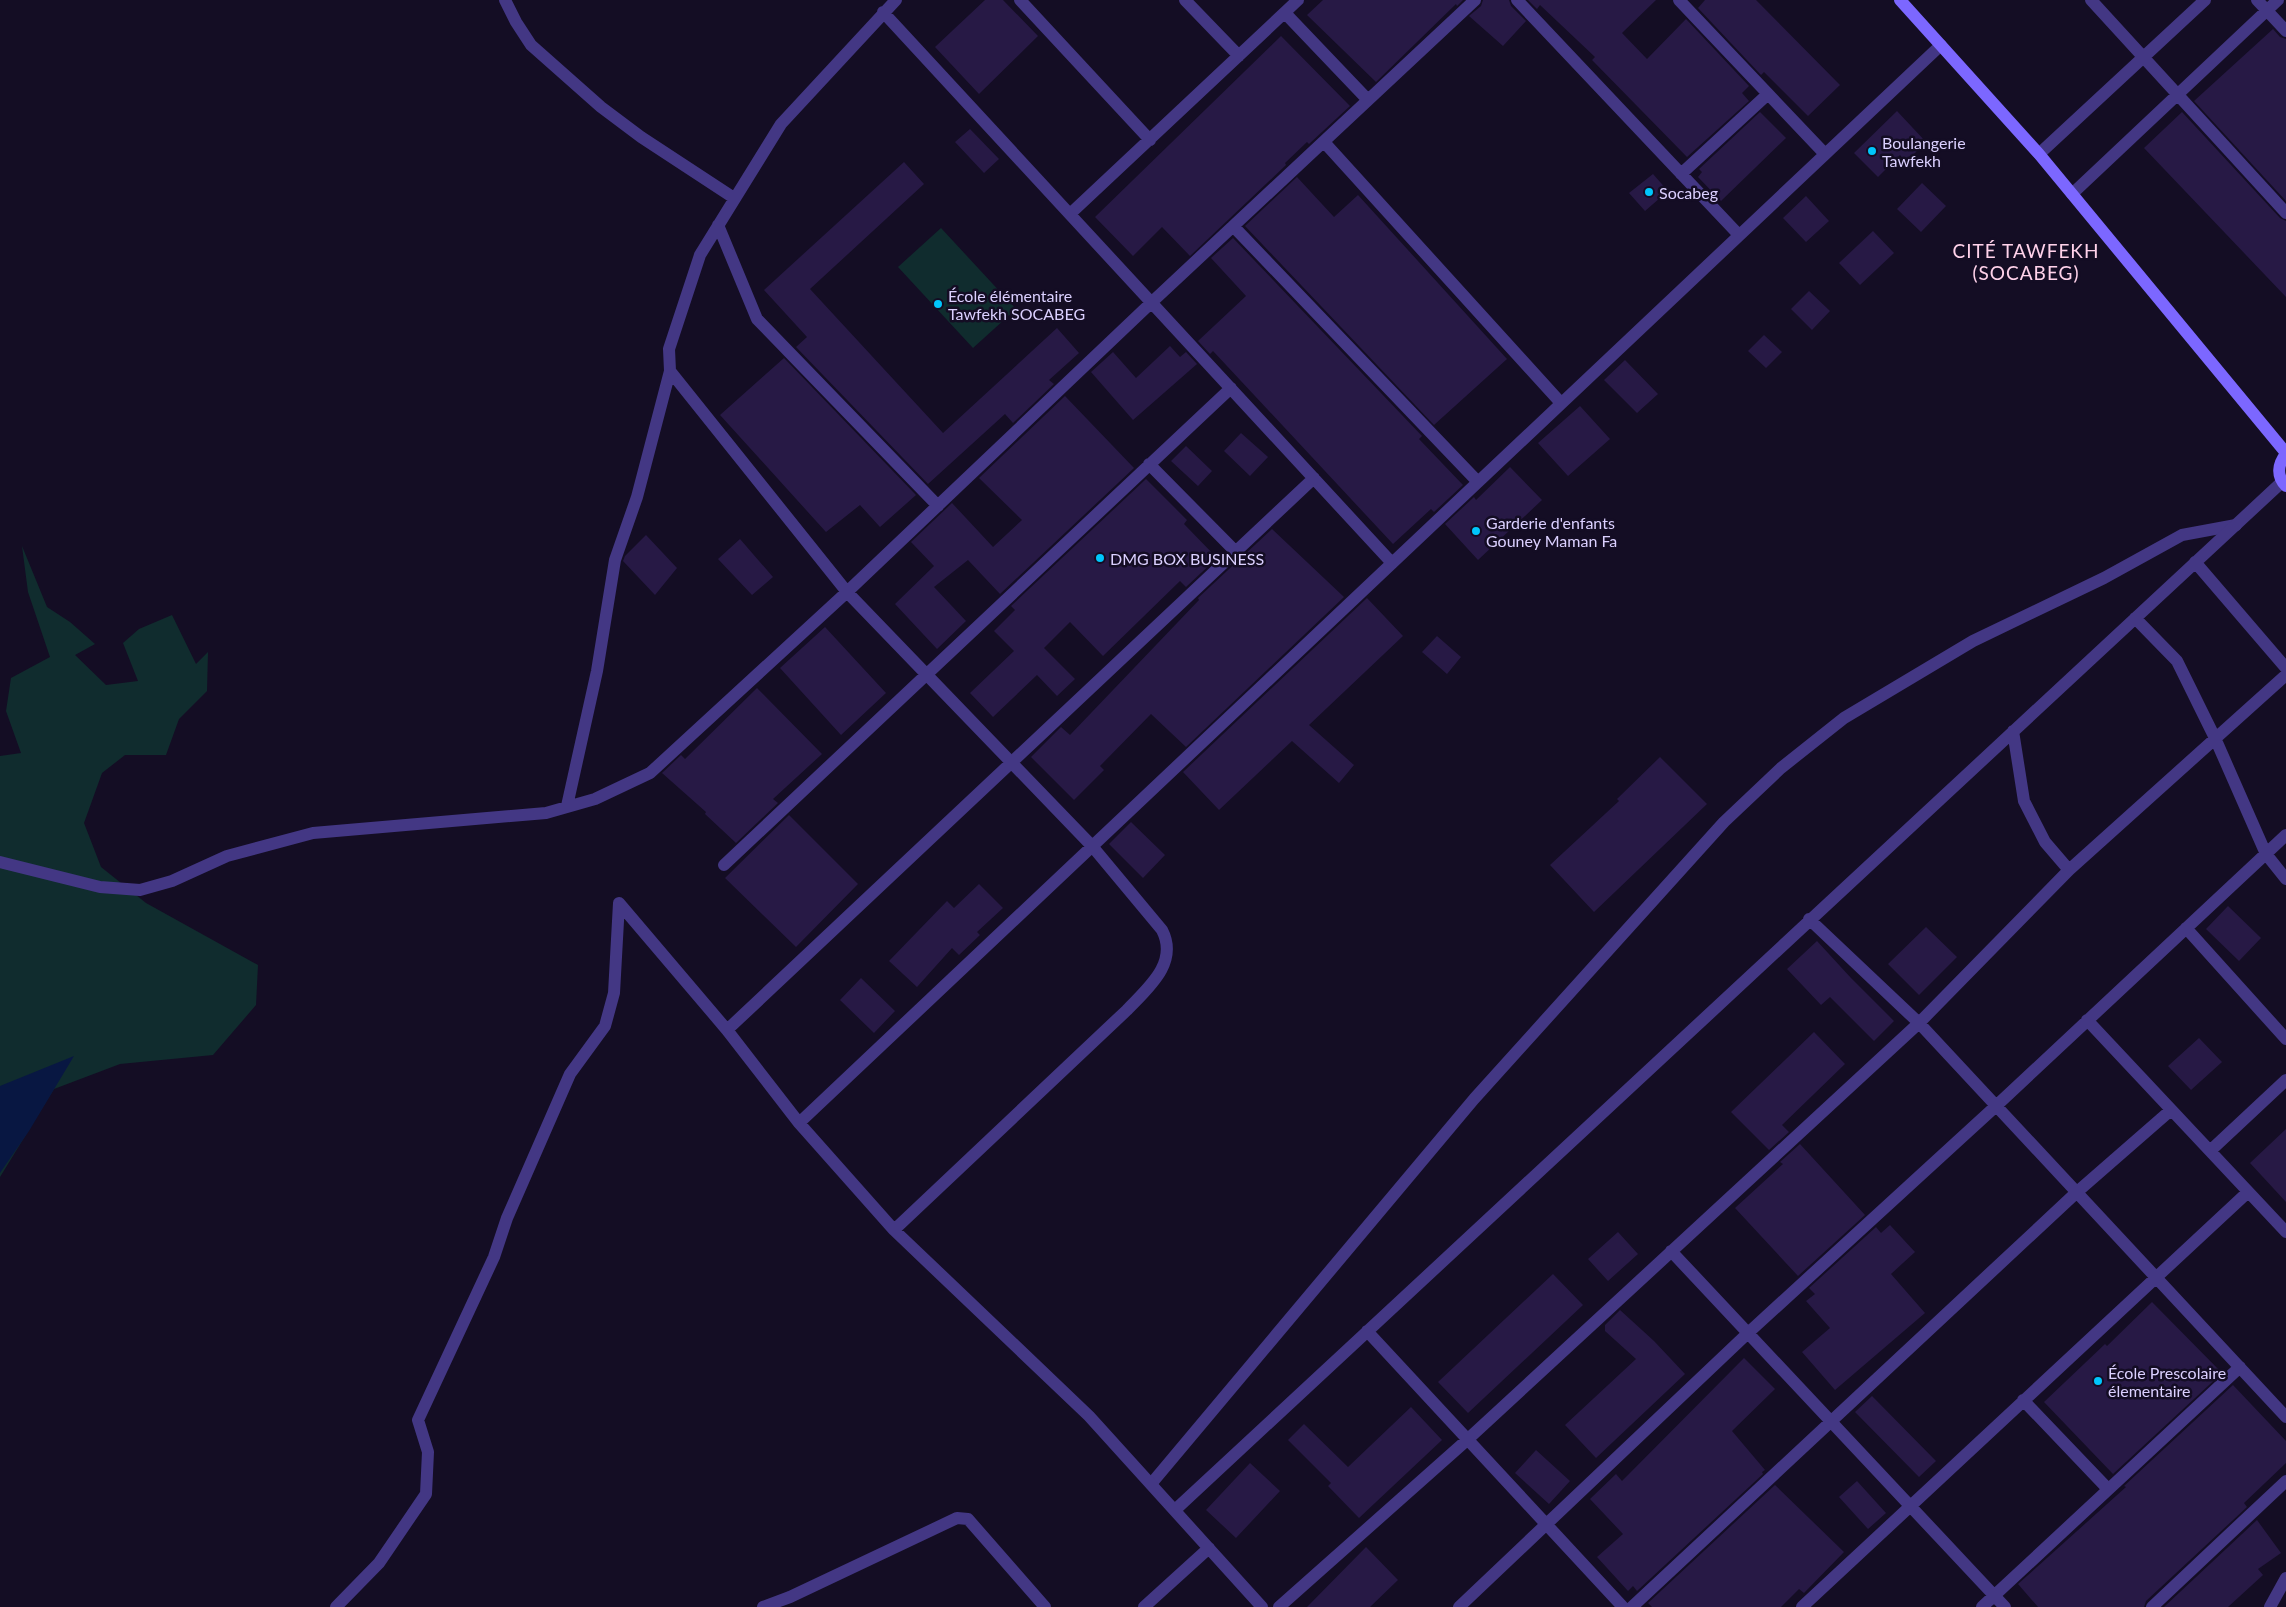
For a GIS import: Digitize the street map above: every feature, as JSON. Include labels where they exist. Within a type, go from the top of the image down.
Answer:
[{"type":"street","points":[[505,0],[531,45],[600,107],[641,137],[734,198]]},
{"type":"street","points":[[568,806],[598,671],[615,560],[637,497],[670,371],[668,350],[700,254],[781,124],[896,0]]},
{"type":"street","points":[[1020,0],[1150,140]]},
{"type":"street","points":[[1185,0],[1239,56]]},
{"type":"street","points":[[1070,214],[1298,0]]},
{"type":"street","points":[[0,862],[100,887],[140,890],[172,881],[227,856],[312,833],[546,813],[595,799],[650,773],[847,592],[1152,302],[1475,0]]},
{"type":"street","points":[[1517,0],[1739,235]]},
{"type":"street","points":[[1679,0],[1826,154]]},
{"type":"street","points":[[1175,1510],[1809,919],[2236,524],[2284,484],[2278,472],[2280,462],[2286,453],[2039,154],[1900,0]]},
{"type":"street","points":[[2092,0],[2286,212]]},
{"type":"street","points":[[2039,154],[2205,0]]},
{"type":"street","points":[[2257,0],[2286,32]]},
{"type":"street","points":[[2072,194],[2278,0]]},
{"type":"street","points":[[883,12],[1392,563]]},
{"type":"street","points":[[1285,13],[1368,100]]},
{"type":"street","points":[[799,1123],[1941,44]]},
{"type":"street","points":[[1681,174],[1768,94]]},
{"type":"street","points":[[1324,142],[1561,404]]},
{"type":"street","points":[[718,225],[757,319],[938,506]]},
{"type":"street","points":[[1234,226],[1478,482]]},
{"type":"street","points":[[670,371],[847,592],[1092,846],[1162,930],[1168,940],[1166,960],[1158,978],[1127,1010],[894,1230]]},
{"type":"street","points":[[724,865],[1231,388]]},
{"type":"street","points":[[1149,464],[1236,552]]},
{"type":"street","points":[[727,1030],[1314,478]]},
{"type":"street","points":[[1151,1484],[1474,1099],[1724,822],[1781,768],[1844,718],[1973,641],[2104,578],[2182,536],[2236,524]]},
{"type":"street","points":[[2195,562],[2286,668]]},
{"type":"street","points":[[2135,618],[2177,662],[2215,738],[2266,854],[2286,880]]},
{"type":"street","points":[[1279,1607],[1467,1440],[1919,1023],[2069,870],[2286,675]]},
{"type":"street","points":[[2013,731],[2024,801],[2045,842],[2069,870]]},
{"type":"street","points":[[1459,1607],[1748,1333],[1996,1106],[2286,835]]},
{"type":"street","points":[[336,1607],[379,1563],[426,1494],[428,1452],[418,1420],[494,1257],[507,1218],[570,1074],[605,1026],[614,994],[619,902],[727,1030],[799,1123],[894,1230],[1089,1416],[1262,1607]]},
{"type":"street","points":[[1809,919],[1919,1023],[2286,1417]]},
{"type":"street","points":[[2186,928],[2286,1039]]},
{"type":"street","points":[[2087,1020],[2286,1232]]},
{"type":"street","points":[[2210,1151],[2286,1080]]},
{"type":"street","points":[[1632,1607],[2077,1192],[2171,1110]]},
{"type":"street","points":[[1802,1607],[2248,1192]]},
{"type":"street","points":[[1671,1251],[2005,1607]]},
{"type":"street","points":[[1367,1331],[1623,1607]]},
{"type":"street","points":[[1982,1607],[2240,1367]]},
{"type":"street","points":[[2024,1400],[2108,1489]]},
{"type":"street","points":[[2152,1607],[2286,1481]]},
{"type":"street","points":[[763,1607],[790,1597],[957,1518],[968,1519],[1045,1607]]},
{"type":"street","points":[[1144,1607],[1209,1548]]},
{"type":"street","points":[[2270,1607],[2286,1578]]},
{"type":"green space","points":[[941,228],[1016,309],[973,348],[898,267]]},
{"type":"green space","points":[[22,546],[47,607],[70,622],[95,644],[75,655],[106,685],[138,681],[123,643],[139,629],[172,615],[196,664],[208,652],[207,691],[179,719],[166,755],[125,755],[102,773],[84,823],[101,867],[146,903],[258,965],[256,1005],[213,1055],[120,1064],[54,1089],[0,1177],[0,756],[21,753],[6,711],[11,678],[50,657],[28,592]]},
{"type":"water","points":[[74,1056],[29,1131],[0,1173],[0,1086]]},
{"type":"building","points":[[985,0],[1003,0],[1038,36],[979,94],[935,47]]},
{"type":"building","points":[[1323,0],[1463,0],[1457,6],[1456,4],[1376,82],[1307,15]]},
{"type":"building","points":[[1483,0],[1509,0],[1511,6],[1526,21],[1503,46],[1469,16],[1481,6]]},
{"type":"building","points":[[1528,0],[1656,0],[1622,33],[1647,59],[1686,19],[1749,86],[1742,93],[1749,101],[1687,157],[1592,60],[1595,57],[1540,5],[1537,9]]},
{"type":"building","points":[[1705,0],[1756,0],[1840,85],[1808,116],[1764,72],[1761,75],[1698,8]]},
{"type":"building","points":[[2273,29],[2280,37],[2286,39],[2286,201],[2194,101]]},
{"type":"building","points":[[1281,36],[1350,106],[1309,144],[1307,142],[1285,163],[1286,165],[1190,256],[1162,227],[1133,256],[1095,217]]},
{"type":"building","points":[[1897,111],[1926,142],[1906,162],[1900,155],[1878,177],[1854,153]]},
{"type":"building","points":[[1760,112],[1786,138],[1721,201],[1698,177],[1702,172],[1699,169]]},
{"type":"building","points":[[2182,112],[2280,218],[2286,221],[2286,297],[2144,148]]},
{"type":"building","points":[[970,129],[999,159],[984,173],[955,142]]},
{"type":"building","points":[[904,162],[924,184],[810,289],[943,433],[1057,328],[1079,353],[1049,380],[1054,384],[1013,423],[1005,414],[928,484],[796,347],[807,337],[764,290]]},
{"type":"building","name":"Socabeg","points":[[1653,174],[1668,191],[1645,211],[1629,193]]},
{"type":"building","points":[[1297,177],[1334,217],[1358,195],[1507,359],[1434,425],[1245,226]]},
{"type":"building","points":[[1922,183],[1946,206],[1921,232],[1897,209]]},
{"type":"building","points":[[1806,196],[1829,221],[1806,242],[1783,218]]},
{"type":"building","points":[[1873,231],[1894,253],[1860,285],[1839,263]]},
{"type":"building","points":[[1233,238],[1422,436],[1419,439],[1463,485],[1434,512],[1431,509],[1393,544],[1213,351],[1210,354],[1198,341],[1246,296],[1211,258]]},
{"type":"building","points":[[1809,291],[1830,311],[1812,330],[1791,309]]},
{"type":"building","points":[[1764,335],[1782,352],[1766,368],[1748,351]]},
{"type":"building","points":[[1170,346],[1180,357],[1186,352],[1197,364],[1133,420],[1091,372],[1113,352],[1136,378]]},
{"type":"building","points":[[784,358],[916,495],[880,527],[860,505],[826,532],[720,415]]},
{"type":"building","points":[[1625,360],[1658,394],[1637,413],[1604,380]]},
{"type":"building","points":[[1065,396],[1134,468],[1000,594],[968,560],[934,587],[966,621],[937,649],[895,604],[934,566],[911,542],[952,503],[993,547],[1022,520],[979,478]]},
{"type":"building","points":[[1580,406],[1610,439],[1568,476],[1538,443]]},
{"type":"building","points":[[1241,433],[1268,457],[1250,476],[1224,451]]},
{"type":"building","points":[[1186,446],[1212,471],[1198,486],[1171,461]]},
{"type":"building","points":[[1510,467],[1542,500],[1478,560],[1445,524],[1474,497],[1476,500]]},
{"type":"building","points":[[1146,479],[1187,520],[1184,524],[1217,558],[1186,587],[1180,581],[1103,656],[1070,622],[1044,648],[1075,679],[1057,696],[1037,675],[993,717],[970,693],[1014,651],[994,631],[1015,610],[1011,606]]},
{"type":"building","points":[[1272,529],[1344,597],[1186,747],[1151,714],[1100,766],[1104,770],[1074,800],[1031,757],[1061,727],[1070,735],[1199,600],[1198,598]]},
{"type":"building","points":[[646,535],[677,568],[655,595],[623,561],[625,556]]},
{"type":"building","points":[[740,539],[773,577],[752,595],[718,559]]},
{"type":"building","points":[[1367,598],[1403,636],[1309,725],[1354,765],[1339,783],[1292,741],[1219,810],[1183,772]]},
{"type":"building","points":[[825,627],[886,693],[841,735],[780,668]]},
{"type":"building","points":[[1437,636],[1461,657],[1447,674],[1422,652]]},
{"type":"building","points":[[757,688],[822,754],[773,799],[778,803],[736,843],[705,814],[706,812],[662,773],[681,755],[685,759]]},
{"type":"building","points":[[1660,757],[1707,804],[1594,912],[1550,865],[1619,801],[1617,799]]},
{"type":"building","points":[[789,815],[858,884],[796,947],[725,878]]},
{"type":"building","points":[[1131,822],[1165,855],[1143,878],[1109,844]]},
{"type":"building","points":[[979,884],[1003,908],[977,932],[980,935],[959,955],[952,948],[917,987],[889,961],[947,901],[954,908]]},
{"type":"building","points":[[2228,906],[2261,938],[2239,961],[2206,929]]},
{"type":"building","points":[[1926,927],[1957,957],[1919,995],[1888,964]]},
{"type":"building","points":[[1817,941],[1894,1021],[1874,1041],[1830,997],[1821,1005],[1787,969]]},
{"type":"building","points":[[861,978],[895,1011],[874,1033],[840,1000]]},
{"type":"building","points":[[1814,1032],[1845,1064],[1782,1125],[1789,1132],[1769,1150],[1731,1112]]},
{"type":"building","points":[[2199,1038],[2222,1062],[2191,1090],[2168,1066]]},
{"type":"building","points":[[2286,1129],[2286,1202],[2250,1163]]},
{"type":"building","points":[[1800,1144],[1865,1215],[1798,1276],[1735,1208],[1783,1164],[1780,1162]]},
{"type":"building","points":[[1890,1225],[1915,1252],[1891,1274],[1925,1313],[1835,1390],[1802,1352],[1830,1328],[1806,1301],[1815,1294],[1809,1288],[1876,1227],[1881,1233]]},
{"type":"building","points":[[1618,1232],[1638,1254],[1608,1281],[1588,1259]]},
{"type":"building","points":[[1553,1274],[1583,1305],[1468,1413],[1438,1382]]},
{"type":"building","points":[[2152,1302],[2222,1373],[2113,1474],[2044,1402],[2105,1344],[2107,1346]]},
{"type":"building","points":[[1620,1310],[1654,1341],[1685,1374],[1596,1458],[1565,1425],[1636,1359],[1605,1331],[1605,1325]]},
{"type":"building","points":[[1744,1358],[1775,1389],[1732,1431],[1765,1470],[1762,1472],[1763,1474],[1637,1591],[1633,1586],[1628,1591],[1597,1557],[1623,1534],[1590,1499],[1616,1474],[1622,1481]]},
{"type":"building","points":[[2233,1385],[2286,1441],[2286,1463],[2244,1503],[2247,1507],[2146,1601],[2144,1607],[2038,1607],[2018,1584],[2126,1487],[2124,1486]]},
{"type":"building","points":[[1872,1396],[1936,1461],[1919,1477],[1855,1412]]},
{"type":"building","points":[[1411,1407],[1442,1440],[1359,1518],[1328,1486],[1331,1483],[1288,1440],[1304,1424],[1348,1467]]},
{"type":"building","points":[[1536,1450],[1570,1481],[1549,1504],[1515,1473]]},
{"type":"building","points":[[1250,1463],[1280,1491],[1236,1538],[1206,1510]]},
{"type":"building","points":[[1857,1481],[1886,1513],[1868,1529],[1839,1497]]},
{"type":"building","points":[[1775,1485],[1844,1552],[1804,1593],[1799,1589],[1781,1607],[1652,1607],[1648,1603]]},
{"type":"building","points":[[2257,1520],[2281,1553],[2258,1569],[2263,1575],[2228,1607],[2164,1607]]},
{"type":"building","points":[[1366,1547],[1398,1580],[1370,1607],[1307,1607]]},
{"type":"place","name":"Boulangerie Tawfekh","points":[[1872,151]]},
{"type":"place","name":"Socabeg","points":[[1649,192]]},
{"type":"place","name":"École élémentaire Tawfekh SOCABEG","points":[[938,304]]},
{"type":"place","name":"Garderie d'enfants Gouney Maman Fa","points":[[1476,531]]},
{"type":"place","name":"DMG BOX BUSINESS","points":[[1100,558]]},
{"type":"place","name":"École Prescolaire élementaire","points":[[2098,1381]]},
{"type":"district","name":"CITÉ TAWFEKH (SOCABEG)","points":[[2026,261]]}]
